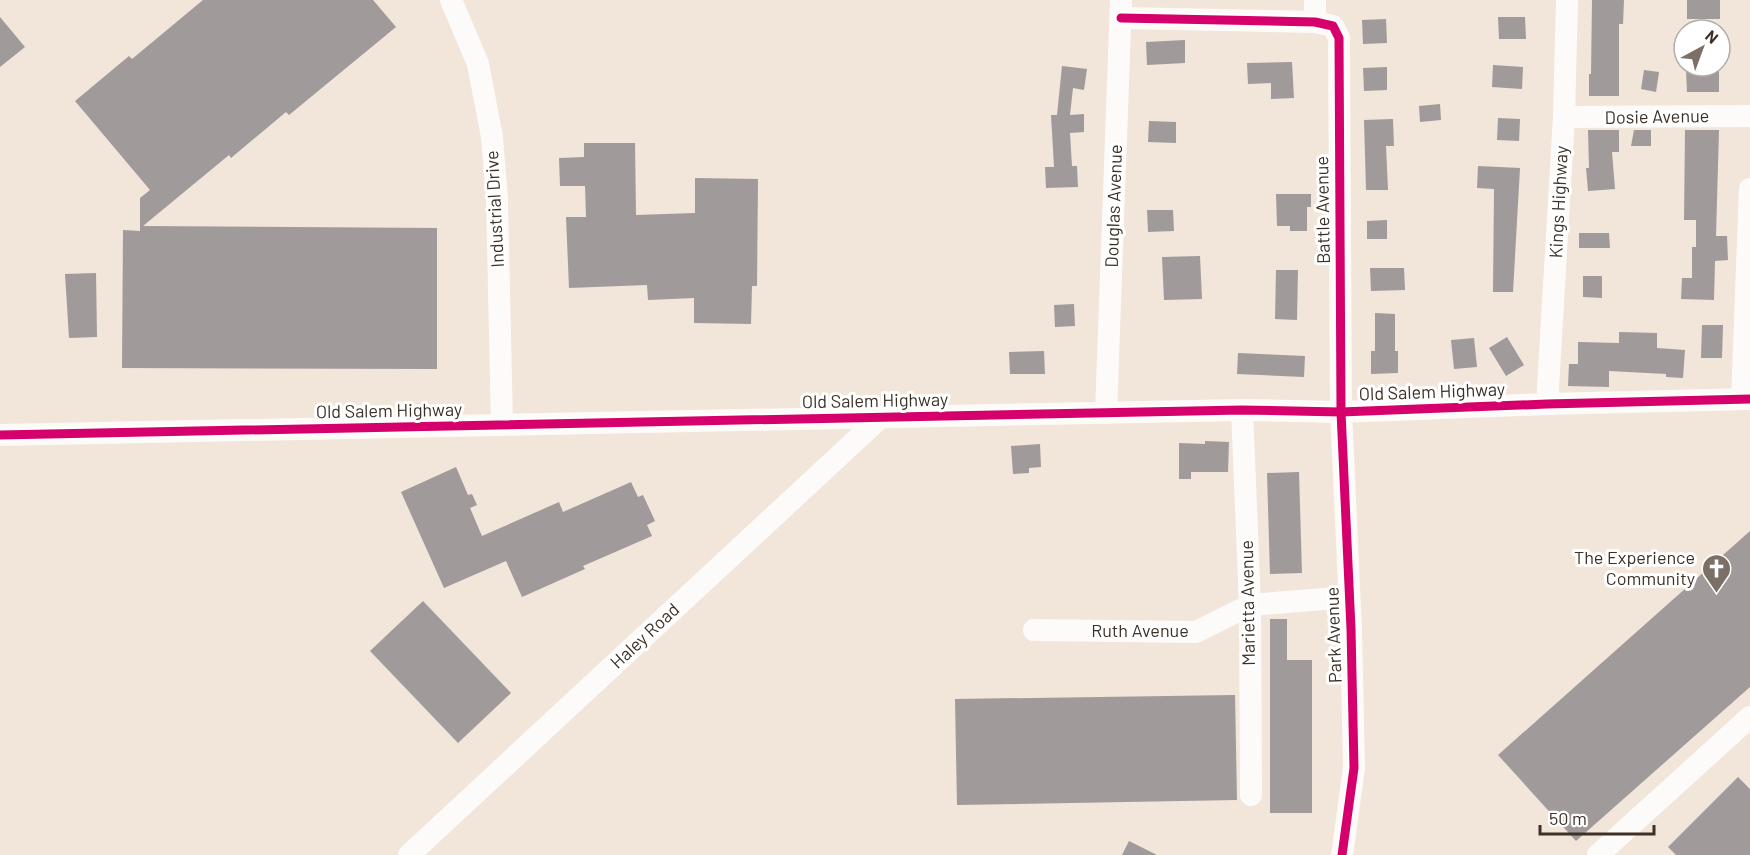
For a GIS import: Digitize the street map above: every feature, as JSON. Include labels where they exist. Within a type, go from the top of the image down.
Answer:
[{"type":"street","name":"Industrial Drive","points":[[451,0],[478,64],[492,136],[497,200],[502,425]]},
{"type":"street","name":"Kings Highway","points":[[1547,404],[1564,117],[1568,0]]},
{"type":"street","points":[[1121,9],[1315,11]]},
{"type":"street","name":"Douglas Avenue","points":[[1106,413],[1121,9]]},
{"type":"street","name":"Battle Avenue","points":[[1315,11],[1333,26],[1339,38],[1341,412]]},
{"type":"street","name":"Dosie Avenue","points":[[1564,117],[1750,116]]},
{"type":"street","points":[[1746,399],[1750,189]]},
{"type":"street","name":"Old Salem Highway","points":[[0,435],[1242,410],[1341,412],[1746,399]]},
{"type":"street","name":"Marietta Avenue","points":[[1242,410],[1250,605],[1251,795]]},
{"type":"street","name":"Park Avenue","points":[[1341,412],[1351,629],[1354,768],[1342,855]]},
{"type":"street","name":"Haley Road","points":[[409,855],[881,417]]},
{"type":"street","name":"Ruth Avenue","points":[[1034,630],[1196,632],[1250,605],[1348,597]]},
{"type":"street","points":[[1598,855],[1750,717]]},
{"type":"building","points":[[203,0],[373,0],[396,27],[289,115],[286,112],[231,158],[229,155],[143,226],[437,228],[437,369],[122,368],[123,230],[140,231],[140,198],[150,190],[75,101],[129,56],[132,59]]},
{"type":"building","points":[[1592,0],[1624,0],[1623,24],[1619,24],[1619,96],[1589,96]]},
{"type":"building","points":[[1687,0],[1720,0],[1720,18],[1687,18]]},
{"type":"building","points":[[0,17],[25,47],[0,67]]},
{"type":"building","points":[[1498,17],[1525,17],[1526,39],[1499,39]]},
{"type":"building","points":[[1386,19],[1387,43],[1363,44],[1362,20]]},
{"type":"building","points":[[1185,40],[1185,63],[1147,65],[1146,42]]},
{"type":"building","points":[[1292,62],[1294,98],[1271,99],[1271,83],[1248,84],[1247,63]]},
{"type":"building","points":[[1493,65],[1523,67],[1522,89],[1492,87]]},
{"type":"building","points":[[1062,66],[1087,69],[1084,90],[1073,88],[1070,115],[1084,114],[1084,132],[1070,133],[1072,166],[1077,166],[1078,187],[1046,188],[1045,167],[1054,167],[1051,115],[1057,115]]},
{"type":"building","points":[[1387,67],[1387,90],[1364,91],[1363,68]]},
{"type":"building","points":[[1644,70],[1659,72],[1656,92],[1641,89]]},
{"type":"building","points":[[1686,78],[1719,78],[1719,92],[1687,92]]},
{"type":"building","points":[[1440,104],[1441,120],[1420,122],[1419,106]]},
{"type":"building","points":[[1498,118],[1520,119],[1519,141],[1497,140]]},
{"type":"building","points":[[1393,119],[1394,146],[1386,146],[1388,190],[1366,190],[1364,120]]},
{"type":"building","points":[[1149,121],[1176,122],[1176,143],[1148,142]]},
{"type":"building","points":[[1588,130],[1619,130],[1619,152],[1612,152],[1615,189],[1588,191],[1586,168],[1589,168]]},
{"type":"building","points":[[1634,130],[1651,130],[1651,146],[1631,146]]},
{"type":"building","points":[[1685,130],[1719,130],[1716,236],[1727,236],[1728,260],[1715,261],[1714,300],[1681,299],[1682,278],[1692,278],[1692,247],[1696,247],[1696,220],[1684,220]]},
{"type":"building","points":[[584,143],[635,143],[636,215],[695,213],[695,178],[758,179],[757,286],[752,286],[751,324],[694,323],[694,298],[648,300],[647,285],[569,288],[566,217],[586,217],[585,186],[560,186],[559,158],[584,157]]},
{"type":"building","points":[[1478,166],[1520,168],[1513,292],[1493,292],[1494,189],[1477,188]]},
{"type":"building","points":[[1276,194],[1311,194],[1311,207],[1307,207],[1307,231],[1290,231],[1290,226],[1277,226]]},
{"type":"building","points":[[1147,210],[1173,210],[1174,231],[1148,232]]},
{"type":"building","points":[[1387,220],[1387,239],[1367,239],[1367,221]]},
{"type":"building","points":[[1579,233],[1609,233],[1610,248],[1579,248]]},
{"type":"building","points":[[1200,256],[1202,299],[1164,300],[1162,257]]},
{"type":"building","points":[[1370,268],[1404,268],[1405,290],[1371,291]]},
{"type":"building","points":[[1276,270],[1298,270],[1297,320],[1275,319]]},
{"type":"building","points":[[96,273],[97,337],[69,338],[65,274]]},
{"type":"building","points":[[1583,276],[1602,276],[1602,298],[1583,297]]},
{"type":"building","points":[[1074,304],[1075,326],[1055,327],[1054,305]]},
{"type":"building","points":[[1375,313],[1395,314],[1395,351],[1398,351],[1398,373],[1371,374],[1371,351],[1375,351]]},
{"type":"building","points":[[1702,325],[1723,325],[1722,358],[1701,358]]},
{"type":"building","points":[[1619,332],[1657,333],[1657,348],[1685,350],[1683,378],[1666,377],[1666,374],[1609,371],[1609,387],[1568,386],[1569,364],[1578,364],[1578,342],[1619,343]]},
{"type":"building","points":[[1507,337],[1524,365],[1506,376],[1489,348]]},
{"type":"building","points":[[1474,338],[1477,367],[1454,369],[1451,340]]},
{"type":"building","points":[[1044,351],[1045,374],[1010,374],[1009,352]]},
{"type":"building","points":[[1238,353],[1305,356],[1304,377],[1237,374]]},
{"type":"building","points":[[1205,441],[1229,442],[1228,472],[1191,472],[1191,479],[1179,479],[1179,443],[1205,444]]},
{"type":"building","points":[[1040,444],[1041,467],[1029,468],[1029,473],[1013,474],[1011,446]]},
{"type":"building","points":[[456,467],[468,495],[472,494],[477,505],[470,508],[482,536],[559,502],[563,512],[631,482],[638,497],[643,495],[655,521],[647,525],[652,536],[583,566],[585,569],[522,597],[506,561],[444,588],[401,492]]},
{"type":"building","points":[[1299,472],[1302,573],[1270,574],[1267,473]]},
{"type":"building","points":[[1750,531],[1750,687],[1576,841],[1498,755]]},
{"type":"building","points":[[423,601],[511,693],[458,743],[370,651]]},
{"type":"building","points":[[1270,619],[1287,619],[1287,660],[1312,660],[1312,813],[1270,813]]},
{"type":"building","points":[[1235,695],[1237,800],[957,805],[955,699]]},
{"type":"building","points":[[1738,777],[1750,789],[1750,855],[1676,855],[1668,847]]},
{"type":"building","points":[[1129,841],[1157,855],[1122,855]]},
{"type":"cycle path","points":[[1121,18],[1315,22],[1333,26],[1339,38],[1341,412],[1351,629],[1354,768],[1342,855]]},
{"type":"cycle path","points":[[0,435],[1242,410],[1341,412],[1750,399]]},
{"type":"place","name":"The Experience Community","points":[[1716,594]]}]
